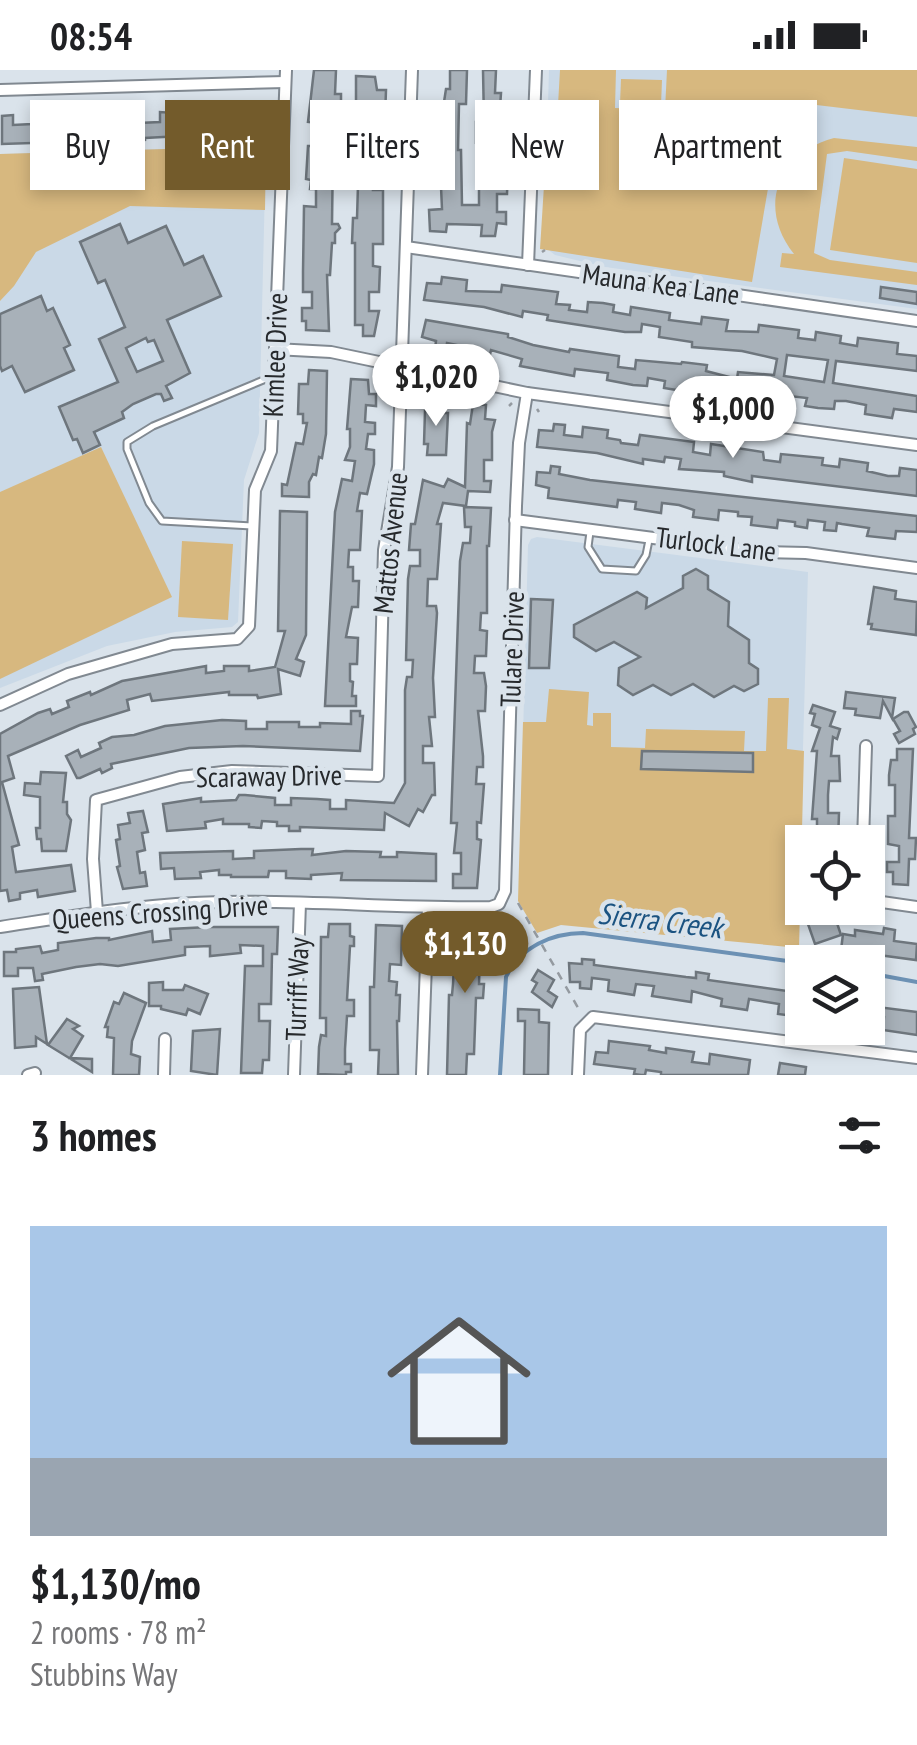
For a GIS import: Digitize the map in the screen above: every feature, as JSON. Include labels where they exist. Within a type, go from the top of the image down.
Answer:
[{"type":"street","name":"Mattos Avenue","points":[[378,776],[384,550],[398,467],[412,70]]},
{"type":"street","points":[[528,265],[536,70]]},
{"type":"street","points":[[0,90],[286,76]]},
{"type":"street","name":"Kimlee Drive","points":[[0,705],[68,674],[113,660],[172,644],[229,640],[244,634],[251,616],[255,490],[271,450],[286,76]]},
{"type":"street","name":"Mauna Kea Lane","points":[[406,247],[917,321]]},
{"type":"street","points":[[275,349],[331,352],[527,394],[917,446]]},
{"type":"street","name":"Tulare Drive","points":[[500,904],[505,891],[519,444],[527,394]]},
{"type":"street","name":"Turlock Lane","points":[[515,520],[917,568]]},
{"type":"street","points":[[864,825],[866,746]]},
{"type":"street","name":"Scaraway Drive","points":[[98,912],[93,859],[96,800],[180,778],[232,772],[378,776]]},
{"type":"street","name":"Queens Crossing Drive","points":[[0,926],[98,912],[220,902],[428,908],[491,908],[500,904]]},
{"type":"street","points":[[885,902],[917,907]]},
{"type":"street","name":"Turriff Way","points":[[294,1075],[300,903]]},
{"type":"street","points":[[422,1075],[428,908]]},
{"type":"street","points":[[578,1075],[580,1030],[592,1017],[917,1058]]},
{"type":"street","points":[[164,1075],[165,1039]]},
{"type":"lane","points":[[255,526],[162,521],[149,503],[126,449],[135,434],[274,376]]},
{"type":"lane","points":[[590,529],[588,547],[602,569],[636,571],[646,555],[650,537]]},
{"type":"path","points":[[518,904],[587,1023]]},
{"type":"shaded area","points":[[549,70],[917,70],[917,309],[605,267],[555,255],[544,241],[545,190],[599,190],[599,100],[548,100]]},
{"type":"shaded area","points":[[560,70],[616,70],[619,190],[768,190],[752,282],[540,249],[544,190],[599,190],[599,100],[558,100]]},
{"type":"shaded area","points":[[667,70],[917,70],[917,117],[817,105],[817,100],[666,100]]},
{"type":"shaded area","points":[[621,79],[662,80],[661,100],[620,100]]},
{"type":"shaded area","points":[[834,138],[917,147],[917,161],[847,151],[827,154],[814,253],[830,260],[917,272],[917,285],[780,267],[782,253],[794,254],[777,219],[778,190],[817,190],[817,144]]},
{"type":"shaded area","points":[[165,149],[165,190],[265,190],[259,433],[244,480],[238,622],[232,627],[175,632],[107,646],[0,688],[0,154],[30,153],[30,190],[145,190],[145,150]]},
{"type":"shaded area","points":[[165,149],[165,190],[265,190],[265,210],[130,206],[36,252],[0,301],[0,154],[30,153],[30,190],[145,190],[145,150]]},
{"type":"shaded area","points":[[844,158],[917,169],[917,263],[830,250]]},
{"type":"shaded area","points":[[101,447],[172,597],[0,679],[0,492]]},
{"type":"shaded area","points":[[531,539],[808,572],[801,825],[785,825],[785,923],[519,889]]},
{"type":"shaded area","points":[[182,541],[233,544],[228,620],[178,617]]},
{"type":"shaded area","points":[[549,689],[589,692],[587,725],[593,726],[593,713],[611,713],[611,747],[645,748],[646,729],[745,731],[744,751],[766,751],[768,698],[789,698],[787,749],[804,751],[802,825],[785,825],[785,925],[800,925],[799,945],[561,925],[537,933],[518,901],[523,722],[546,722]]},
{"type":"building","points":[[314,70],[336,70],[335,94],[341,94],[341,100],[311,100]]},
{"type":"building","points":[[450,70],[467,70],[466,104],[459,104],[462,205],[479,205],[479,190],[507,190],[507,194],[497,194],[497,212],[506,212],[506,224],[497,223],[495,236],[481,236],[482,225],[447,224],[446,232],[430,231],[429,210],[442,209],[441,190],[455,190],[455,100],[444,100],[446,89],[450,89]]},
{"type":"building","points":[[483,70],[496,70],[495,93],[501,93],[501,100],[484,100]]},
{"type":"building","points":[[356,76],[375,77],[377,90],[386,90],[386,100],[356,100]]},
{"type":"building","points":[[160,112],[165,112],[165,137],[145,138],[145,123],[160,122]]},
{"type":"building","points":[[13,115],[13,125],[30,124],[30,143],[2,144],[2,116]]},
{"type":"building","points":[[310,146],[310,180],[306,179]]},
{"type":"building","points":[[316,190],[332,190],[332,224],[340,228],[332,243],[327,275],[329,331],[306,330],[306,321],[302,321],[302,308],[312,308],[312,292],[303,292],[304,206],[316,207]]},
{"type":"building","points":[[358,190],[383,190],[383,244],[373,244],[373,266],[380,267],[379,292],[369,292],[369,311],[379,311],[374,336],[363,336],[363,325],[355,325],[352,243],[353,218],[357,218]]},
{"type":"building","points":[[120,224],[128,243],[166,226],[184,265],[203,256],[221,296],[167,320],[190,373],[166,386],[172,398],[164,401],[161,394],[156,394],[133,404],[122,412],[124,418],[94,432],[100,445],[83,453],[59,407],[118,382],[99,339],[125,327],[105,280],[98,283],[80,242]],"holes":[[[146,338],[148,342],[154,340],[163,361],[137,372],[126,348]]]},
{"type":"building","points":[[442,277],[467,280],[466,291],[501,292],[502,285],[558,292],[556,304],[570,305],[569,310],[587,312],[588,302],[614,305],[613,312],[630,315],[631,307],[670,313],[669,320],[701,324],[702,317],[728,320],[726,331],[758,332],[759,325],[799,330],[798,338],[815,340],[816,332],[841,336],[840,343],[857,346],[858,338],[898,343],[897,354],[917,356],[917,371],[836,361],[833,383],[917,396],[917,412],[894,409],[892,418],[865,414],[866,405],[835,401],[834,409],[818,408],[805,406],[807,398],[790,396],[788,405],[777,404],[778,393],[761,391],[760,401],[706,394],[707,383],[691,381],[689,392],[664,388],[665,381],[648,378],[647,386],[633,385],[607,380],[608,373],[575,369],[574,376],[520,366],[522,359],[491,350],[489,359],[464,354],[466,347],[447,343],[446,351],[435,349],[436,341],[422,337],[426,320],[508,334],[533,345],[569,352],[570,349],[619,356],[618,367],[635,369],[636,360],[682,362],[707,365],[706,371],[737,379],[738,372],[774,375],[777,359],[742,351],[692,347],[692,342],[659,337],[660,327],[642,324],[641,332],[625,332],[547,320],[548,315],[523,311],[522,317],[484,307],[424,300],[427,283],[441,284]],"holes":[[[787,355],[828,360],[824,382],[784,376]]]},
{"type":"building","points":[[881,287],[917,292],[917,304],[880,298]]},
{"type":"building","points":[[41,296],[47,311],[53,308],[70,345],[64,348],[74,370],[25,392],[12,366],[2,371],[0,366],[0,314]]},
{"type":"building","points":[[309,370],[327,371],[322,458],[319,457],[316,475],[309,482],[309,497],[282,496],[282,484],[287,485],[296,443],[303,444],[307,423],[303,423],[303,414],[298,414],[299,384],[308,384]]},
{"type":"building","points":[[351,379],[368,380],[369,394],[376,394],[376,406],[366,405],[365,422],[375,423],[375,434],[368,434],[366,449],[374,450],[374,464],[367,494],[360,493],[357,511],[362,511],[360,550],[349,550],[348,567],[353,567],[353,581],[359,581],[358,607],[352,607],[346,637],[358,638],[357,664],[350,664],[356,706],[325,706],[335,512],[342,479],[352,481],[355,461],[345,460],[350,447],[347,429]]},
{"type":"building","points":[[429,401],[444,401],[444,413],[448,413],[446,455],[427,455],[425,411]]},
{"type":"building","points":[[473,404],[486,405],[485,419],[495,420],[492,460],[484,460],[484,481],[491,481],[490,492],[468,491],[466,506],[443,503],[437,524],[441,524],[437,579],[428,579],[427,606],[436,606],[437,613],[435,717],[429,717],[432,746],[423,746],[423,763],[434,763],[435,795],[423,812],[418,809],[409,826],[385,813],[384,830],[300,827],[300,831],[289,831],[289,826],[277,826],[277,822],[262,821],[261,828],[223,824],[223,819],[205,822],[206,828],[167,831],[163,804],[201,798],[201,802],[236,800],[245,795],[275,798],[275,805],[291,805],[291,798],[330,800],[330,809],[346,809],[346,800],[394,803],[405,783],[405,690],[407,677],[412,677],[413,660],[406,660],[408,579],[410,566],[420,566],[420,550],[409,550],[411,524],[415,524],[423,480],[444,487],[448,479],[465,487],[467,423],[470,424]]},
{"type":"building","points":[[554,424],[565,425],[564,435],[582,437],[583,427],[608,430],[607,438],[621,443],[638,445],[640,435],[694,442],[693,452],[710,455],[711,444],[763,452],[764,460],[780,462],[781,454],[823,458],[822,465],[839,467],[840,459],[868,463],[867,471],[888,476],[899,476],[900,468],[917,470],[917,496],[752,476],[752,482],[724,476],[724,472],[679,469],[681,459],[643,459],[643,464],[597,453],[537,447],[539,430],[553,431]]},
{"type":"building","points":[[551,466],[560,467],[559,474],[590,480],[917,516],[917,532],[896,531],[895,539],[867,536],[869,528],[837,523],[836,531],[824,530],[825,522],[808,520],[807,528],[778,520],[777,528],[751,525],[752,517],[738,516],[738,512],[719,510],[718,520],[693,517],[694,510],[679,505],[662,503],[661,513],[635,509],[636,502],[618,500],[617,507],[548,498],[549,488],[536,485],[537,472],[550,473]]},
{"type":"building","points":[[464,507],[491,508],[487,613],[481,613],[480,630],[487,631],[486,656],[475,656],[474,673],[484,673],[486,686],[485,711],[478,711],[483,767],[477,767],[476,784],[484,784],[481,823],[477,822],[477,839],[481,840],[477,888],[453,888],[453,874],[461,874],[461,853],[454,853],[457,823],[451,823],[460,561],[463,543],[470,543],[471,527],[465,527]]},
{"type":"building","points":[[280,511],[307,512],[306,635],[296,659],[304,662],[300,676],[278,669],[281,694],[258,698],[229,692],[152,701],[150,694],[127,700],[129,710],[80,725],[8,756],[14,778],[2,782],[19,845],[12,847],[16,872],[71,865],[75,891],[38,897],[37,890],[20,893],[20,899],[9,901],[7,890],[0,891],[0,734],[38,713],[50,709],[52,714],[69,707],[67,701],[122,681],[206,666],[206,673],[224,671],[224,666],[249,666],[249,671],[275,667],[285,631],[278,631]]},
{"type":"building","points":[[696,569],[708,576],[708,589],[729,602],[728,626],[749,640],[749,663],[758,669],[758,684],[744,691],[734,686],[714,697],[693,684],[671,695],[653,685],[633,695],[618,685],[619,668],[640,657],[614,642],[596,651],[574,637],[574,625],[637,592],[647,598],[646,608],[683,588],[683,576]]},
{"type":"building","points":[[874,587],[896,591],[895,599],[917,602],[916,635],[871,629],[872,624],[868,624]]},
{"type":"building","points":[[531,599],[553,600],[549,668],[529,668]]},
{"type":"building","points":[[846,692],[895,698],[892,718],[883,701],[880,718],[855,715],[856,709],[844,708]]},
{"type":"building","points":[[813,705],[835,712],[830,726],[840,729],[837,739],[833,737],[831,756],[839,756],[840,781],[829,781],[828,795],[828,813],[839,813],[839,825],[817,825],[817,819],[812,819],[817,751],[812,751],[820,728],[812,725],[815,714],[810,713]]},
{"type":"building","points":[[351,711],[360,711],[363,716],[360,751],[189,748],[111,764],[112,768],[102,773],[100,769],[80,778],[66,756],[78,750],[81,757],[101,748],[99,743],[112,737],[165,726],[222,720],[246,721],[246,729],[267,729],[267,722],[299,722],[299,727],[320,727],[320,723],[351,724]]},
{"type":"building","points":[[908,712],[916,727],[915,734],[899,743],[894,734],[900,731],[893,719]]},
{"type":"building","points":[[897,749],[913,749],[909,838],[916,838],[915,859],[909,859],[908,885],[893,884],[893,872],[887,872],[887,862],[899,862],[899,846],[888,844],[888,816],[895,816],[895,785],[889,785],[889,775],[891,760],[897,760]]},
{"type":"building","points":[[642,751],[753,753],[753,772],[641,769]]},
{"type":"building","points":[[41,772],[66,773],[63,802],[67,802],[71,820],[66,851],[42,851],[41,839],[37,839],[40,797],[24,795],[25,783],[40,784]]},
{"type":"building","points":[[143,811],[148,832],[142,833],[145,850],[137,852],[140,873],[145,872],[147,886],[123,889],[117,867],[118,825],[130,823],[128,813]]},
{"type":"building","points":[[313,849],[312,855],[346,851],[381,852],[380,857],[397,857],[397,852],[436,854],[436,881],[341,880],[342,873],[311,875],[311,879],[286,878],[286,871],[269,871],[268,877],[231,877],[219,875],[219,870],[200,872],[201,878],[175,879],[174,868],[161,869],[160,853],[233,851],[233,859],[254,858],[254,851]]},
{"type":"building","points":[[329,924],[350,924],[350,936],[354,937],[347,1000],[354,1000],[354,1016],[347,1016],[345,1049],[345,1064],[351,1064],[351,1072],[346,1075],[318,1074],[321,1035],[326,1036],[326,1018],[320,1018],[321,937],[328,937]]},
{"type":"building","points":[[376,925],[402,926],[401,965],[390,964],[389,981],[397,982],[396,995],[400,995],[398,1075],[378,1075],[379,1050],[370,1050],[370,987],[374,987]]},
{"type":"building","points":[[808,925],[838,925],[841,935],[815,944]]},
{"type":"building","points":[[278,927],[277,954],[272,954],[271,1004],[259,1004],[259,1021],[270,1021],[269,1060],[263,1060],[262,1073],[241,1073],[245,966],[263,966],[263,946],[240,945],[241,953],[210,956],[210,946],[185,947],[185,955],[118,966],[76,967],[42,974],[43,980],[35,981],[33,968],[18,968],[18,976],[4,976],[4,952],[16,949],[40,946],[42,953],[58,950],[58,943],[109,940],[152,931],[153,942],[171,940],[170,929]]},
{"type":"building","points":[[455,928],[484,928],[483,941],[492,941],[492,954],[480,953],[479,984],[484,984],[483,998],[476,998],[474,1054],[467,1054],[466,1075],[447,1075],[449,995],[454,966],[450,966],[451,940],[455,940]]},
{"type":"building","points":[[884,928],[895,930],[894,941],[917,944],[916,960],[885,956],[885,945],[842,945],[843,934],[855,936],[855,930],[883,934]]},
{"type":"building","points":[[582,959],[594,960],[594,965],[696,978],[696,972],[709,974],[708,980],[785,991],[785,1015],[778,1014],[779,1004],[749,999],[747,1010],[721,1006],[722,999],[692,991],[691,1002],[652,996],[654,986],[636,984],[634,995],[608,991],[609,980],[592,978],[591,989],[580,988],[580,982],[570,982],[569,963],[582,964]]},
{"type":"building","points":[[538,970],[554,980],[548,991],[557,997],[552,1007],[532,992],[537,983],[532,980]]},
{"type":"building","points":[[163,982],[163,990],[183,990],[185,985],[208,994],[200,1014],[188,1009],[186,1015],[149,1006],[149,983]]},
{"type":"building","points":[[39,987],[47,1044],[36,1037],[36,1046],[15,1048],[13,989]]},
{"type":"building","points":[[124,993],[146,1003],[132,1041],[131,1054],[140,1057],[139,1075],[113,1075],[114,1038],[107,1037],[105,1027],[114,1002],[119,1004]]},
{"type":"building","points":[[885,1008],[917,1012],[917,1035],[885,1030]]},
{"type":"building","points":[[518,1009],[539,1010],[539,1022],[549,1023],[548,1075],[524,1075],[525,1021],[518,1021]]},
{"type":"building","points":[[67,1019],[79,1026],[73,1029],[83,1036],[70,1058],[92,1059],[92,1072],[48,1045]]},
{"type":"building","points":[[220,1029],[217,1075],[191,1071],[193,1031]]},
{"type":"building","points":[[609,1041],[650,1046],[649,1050],[666,1053],[666,1048],[694,1052],[692,1062],[709,1064],[710,1054],[750,1060],[748,1075],[661,1075],[646,1070],[641,1075],[634,1074],[635,1069],[594,1064],[596,1052],[608,1053]]},
{"type":"building","points":[[780,1063],[806,1067],[805,1075],[778,1075]]},
{"type":"waterway","name":"Sierra Creek","points":[[500,1075],[506,977],[520,957],[549,939],[583,933],[785,961]]},
{"type":"waterway","name":"Sierra Creek","points":[[885,976],[917,982]]}]
